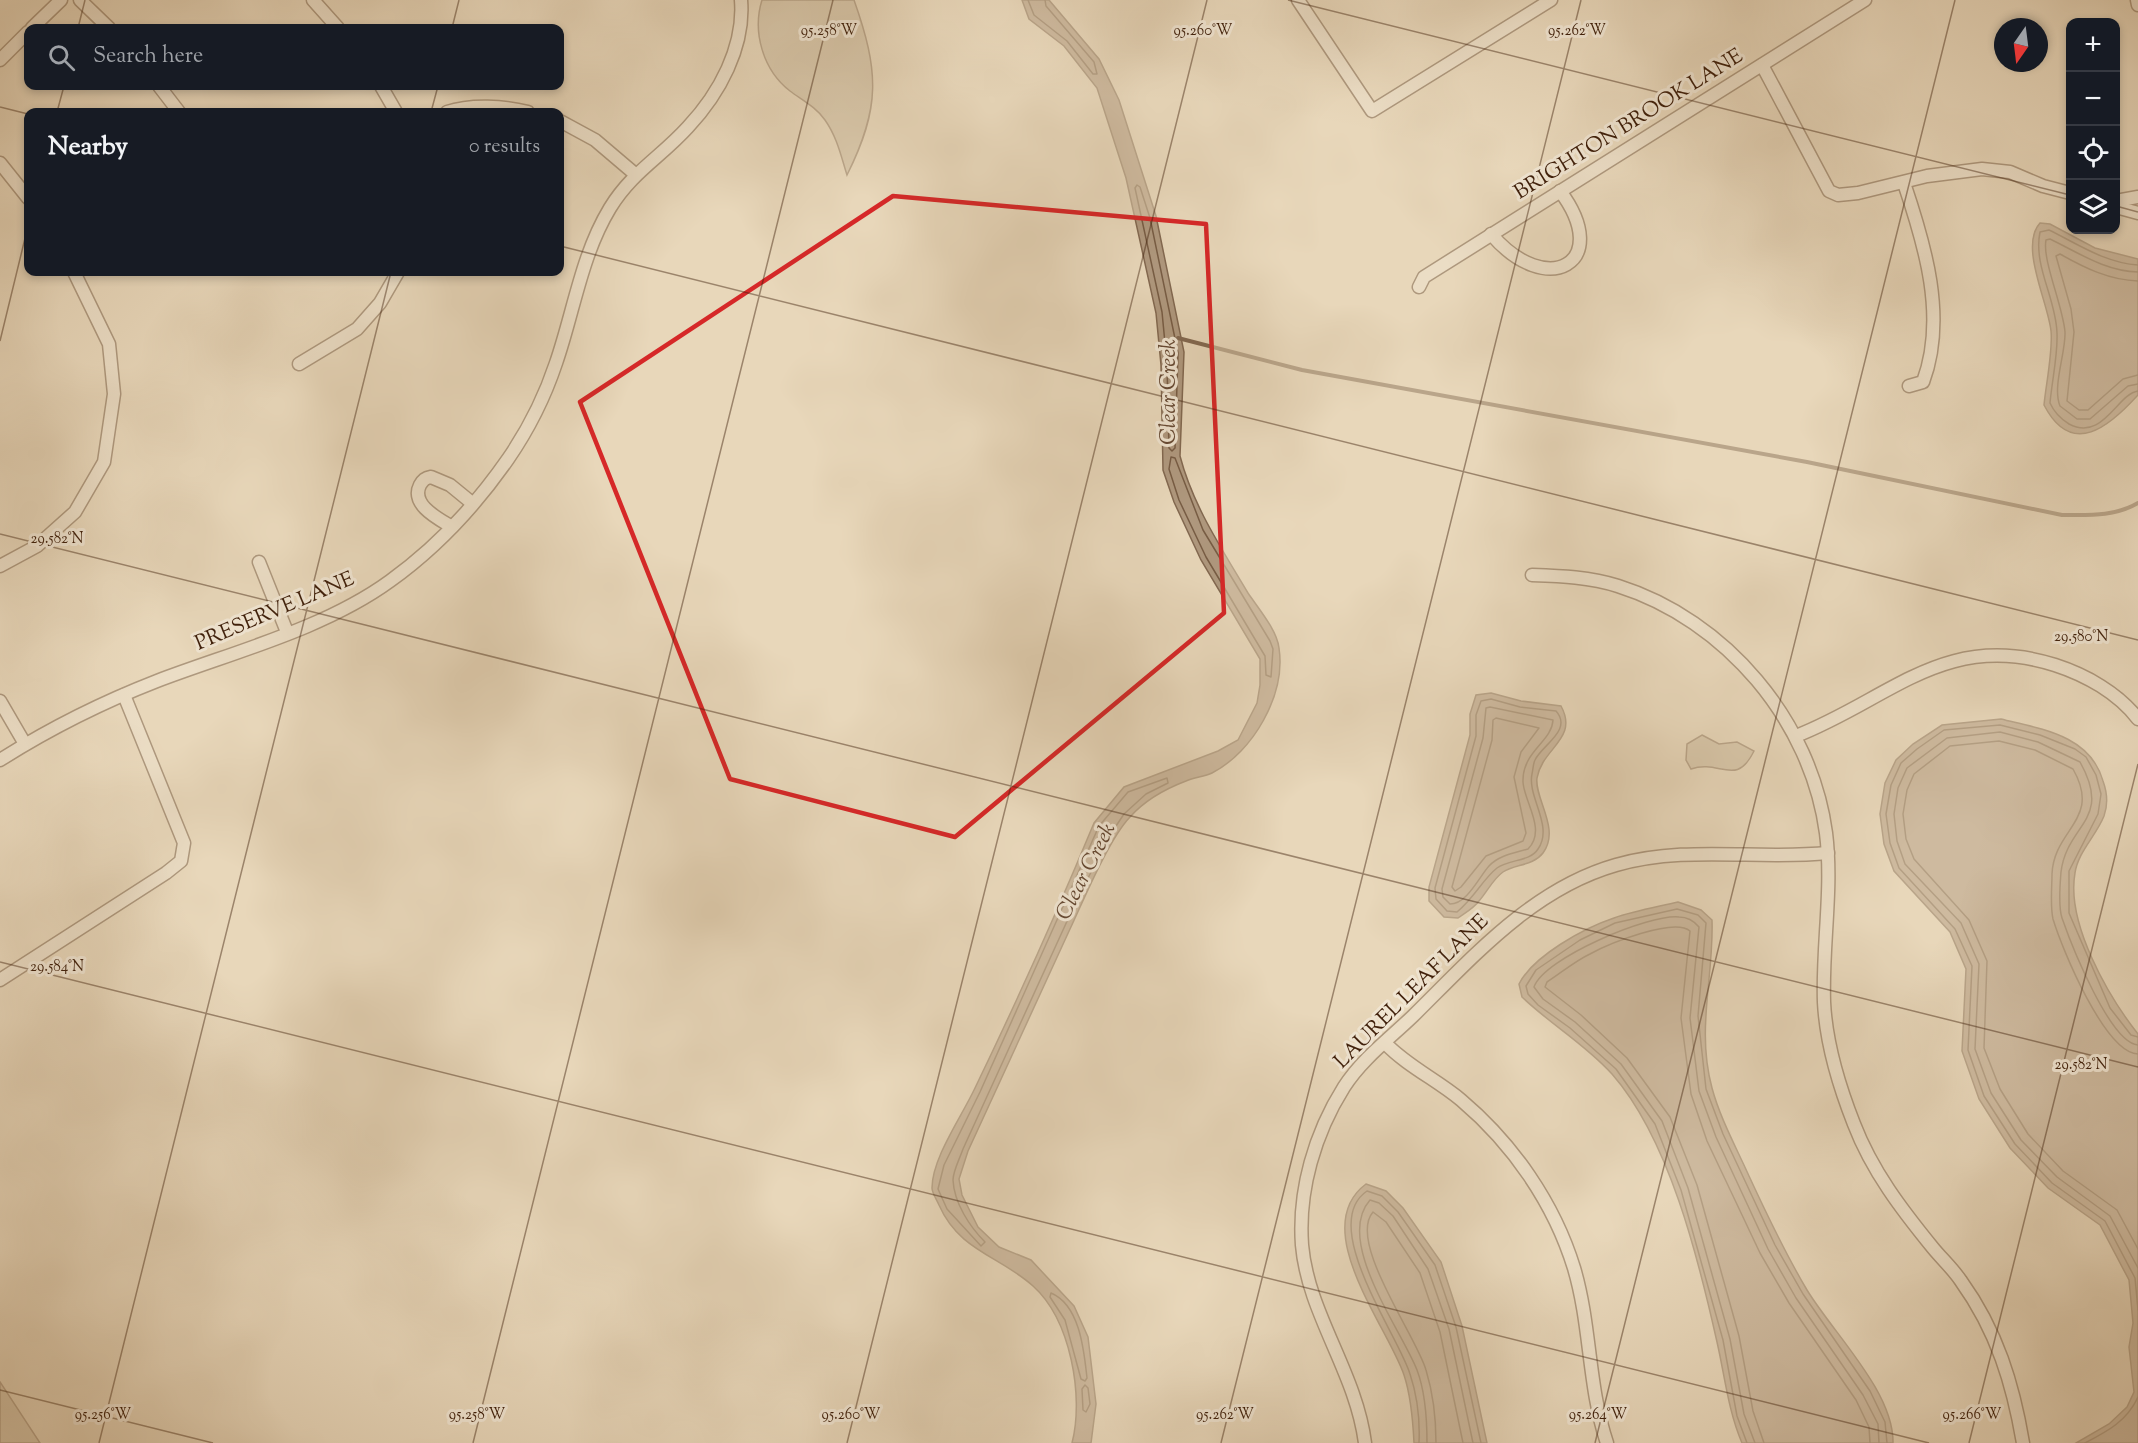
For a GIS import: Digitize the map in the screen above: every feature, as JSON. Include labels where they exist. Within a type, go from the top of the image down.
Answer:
[{"type":"street","points":[[36,24],[61,0]]},
{"type":"street","points":[[80,0],[105,24]]},
{"type":"street","points":[[313,0],[334,24]]},
{"type":"street","name":"PRESERVE LANE","points":[[0,760],[25,744],[124,695],[342,609],[390,581],[452,527],[508,459],[544,396],[593,240],[611,207],[635,174],[688,128],[722,83],[734,53],[742,13],[741,0]]},
{"type":"street","points":[[1298,0],[1372,111],[1551,0]]},
{"type":"street","name":"BRIGHTON BROOK LANE","points":[[1419,287],[1424,276],[1865,0]]},
{"type":"street","points":[[2137,0],[2138,5]]},
{"type":"street","points":[[0,60],[24,36]]},
{"type":"street","points":[[1762,64],[1829,191],[1838,195],[1904,183],[1935,174],[1982,168],[2010,172],[2043,186],[2066,192]]},
{"type":"street","points":[[162,90],[176,108]]},
{"type":"street","points":[[383,90],[394,108]]},
{"type":"street","points":[[458,108],[510,108]]},
{"type":"street","points":[[564,123],[595,140],[635,174]]},
{"type":"street","points":[[0,163],[24,193]]},
{"type":"street","points":[[1904,183],[1923,243],[1933,316],[1929,367],[1923,382],[1909,386]]},
{"type":"street","points":[[1491,234],[1505,250],[1528,265],[1554,271],[1569,264],[1578,253],[1581,235],[1569,203],[1560,191]]},
{"type":"street","points":[[2120,200],[2138,198],[2137,213],[2120,208]]},
{"type":"street","points":[[0,566],[37,546],[75,512],[104,462],[114,394],[109,344],[76,276]]},
{"type":"street","points":[[299,364],[357,329],[380,303],[396,276]]},
{"type":"street","points":[[452,527],[430,513],[419,500],[418,492],[422,482],[431,477],[441,480],[472,503]]},
{"type":"street","points":[[259,562],[287,632]]},
{"type":"street","points":[[1532,575],[1563,576],[1610,584],[1668,607],[1696,625],[1741,663],[1771,699],[1796,736],[1817,792],[1828,852],[1824,1002],[1829,1040],[1845,1100],[1868,1155],[1885,1185],[1908,1217],[1961,1280],[1988,1324],[2007,1369],[2023,1443]]},
{"type":"street","points":[[1796,736],[1926,670],[1954,660],[1987,655],[2016,656],[2068,669],[2108,691],[2138,719]]},
{"type":"street","points":[[0,980],[181,861],[184,843],[124,695]]},
{"type":"street","points":[[0,701],[25,744]]},
{"type":"street","name":"LAUREL LEAF LANE","points":[[1365,1443],[1350,1381],[1313,1292],[1302,1246],[1302,1223],[1310,1167],[1323,1126],[1356,1070],[1520,915],[1570,883],[1633,860],[1683,853],[1799,855],[1828,852]]},
{"type":"street","points":[[1385,1043],[1479,1116],[1513,1152],[1542,1196],[1565,1243],[1574,1269],[1584,1316],[1596,1400],[1607,1443]]},
{"type":"highlighted area","points":[[893,196],[1206,224],[1224,613],[955,837],[730,779],[580,402]]},
{"type":"shaded area","points":[[762,0],[854,0],[868,48],[873,89],[866,129],[847,175],[836,140],[825,120],[813,107],[781,82],[767,61],[762,50],[758,25]]},
{"type":"shaded area","points":[[1702,735],[1719,744],[1737,742],[1754,751],[1741,768],[1734,770],[1711,767],[1691,769],[1686,760],[1687,744]]},
{"type":"shaded area","points":[[0,1382],[40,1443],[0,1443]]},
{"type":"water","name":"Clear Creek","points":[[1022,0],[1049,0],[1099,59],[1119,100],[1156,216],[1184,352],[1180,456],[1192,492],[1209,527],[1278,641],[1280,666],[1272,703],[1264,720],[1241,751],[1227,764],[1212,773],[1178,784],[1149,800],[1130,817],[1105,854],[968,1151],[959,1179],[962,1195],[978,1227],[999,1247],[1031,1260],[1074,1306],[1088,1337],[1096,1404],[1091,1443],[1072,1443],[1076,1404],[1075,1382],[1065,1338],[1057,1318],[1033,1286],[981,1252],[957,1233],[947,1220],[934,1194],[933,1176],[942,1151],[975,1088],[1021,989],[1094,823],[1124,787],[1218,751],[1238,740],[1257,703],[1260,659],[1201,560],[1174,502],[1163,470],[1161,365],[1156,313],[1126,178],[1097,88],[1064,46],[1029,19]]},
{"type":"water","points":[[2040,223],[2050,224],[2095,248],[2138,259],[2138,395],[2115,417],[2091,432],[2079,434],[2067,431],[2055,421],[2044,405],[2051,331],[2033,260],[2034,233]]},
{"type":"water","points":[[1491,693],[1521,701],[1561,706],[1566,727],[1558,743],[1545,759],[1537,778],[1539,795],[1548,824],[1548,844],[1539,857],[1499,875],[1477,904],[1458,918],[1444,917],[1429,901],[1429,887],[1470,735],[1470,714],[1476,695]]},
{"type":"water","points":[[2001,719],[2062,736],[2076,744],[2097,766],[2105,790],[2104,816],[2077,865],[2074,893],[2083,936],[2092,958],[2114,1000],[2138,1034],[2138,1443],[2076,1443],[2109,1424],[2127,1407],[2134,1392],[2129,1347],[2133,1323],[2129,1280],[2100,1225],[2048,1188],[2010,1148],[1979,1099],[1962,1051],[1966,969],[1950,932],[1894,871],[1884,844],[1880,814],[1885,783],[1896,760],[1913,744],[1942,725]]},
{"type":"water","points":[[1678,902],[1701,910],[1712,920],[1705,1024],[1707,1066],[1719,1110],[1769,1219],[1799,1276],[1818,1307],[1860,1364],[1884,1404],[1891,1424],[1893,1443],[1742,1443],[1730,1406],[1701,1273],[1679,1200],[1650,1131],[1632,1101],[1602,1063],[1522,997],[1519,984],[1526,974],[1547,953],[1560,944],[1614,918]]},
{"type":"water","points":[[1366,1184],[1386,1191],[1403,1208],[1441,1262],[1462,1326],[1487,1443],[1414,1443],[1410,1400],[1404,1375],[1369,1305],[1348,1251],[1345,1226],[1350,1203]]},
{"type":"waterway","name":"Clear Creek","points":[[1178,338],[1302,370],[1807,462],[2062,515],[2110,513],[2138,503]]}]
